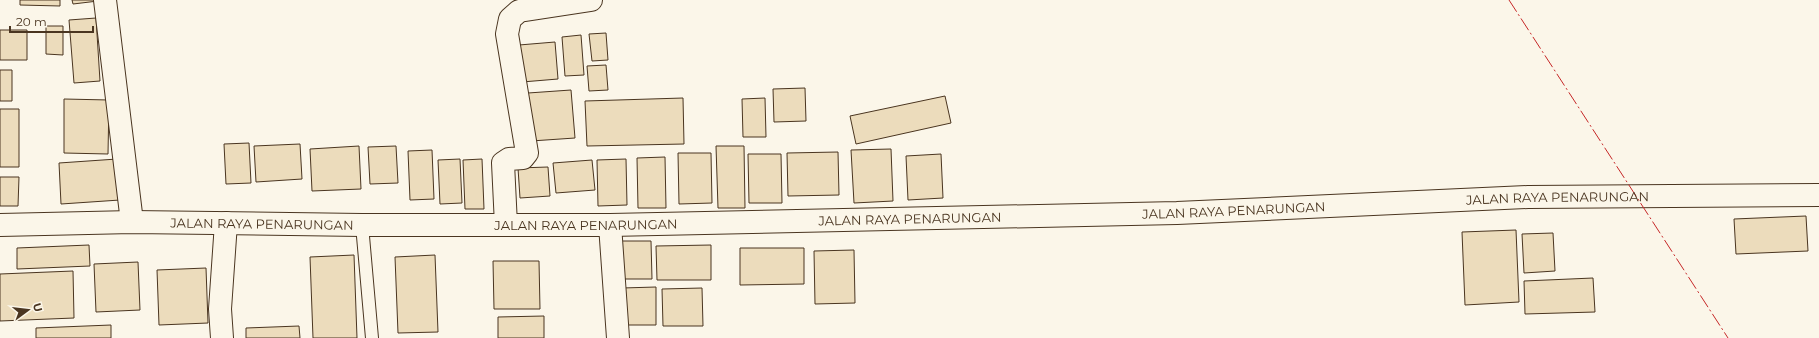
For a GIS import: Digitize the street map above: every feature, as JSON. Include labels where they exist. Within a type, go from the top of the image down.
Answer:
[{"type":"main road","points":[[105,0],[132,222]]},
{"type":"main road","points":[[506,225],[503,163],[509,159],[523,158],[527,153],[507,34],[510,19],[519,11],[591,0]]},
{"type":"main road","name":"JALAN RAYA PENARUNGAN","points":[[0,225],[132,222],[362,225],[610,225],[1177,213],[1528,197],[1819,195]]},
{"type":"main road","points":[[222,338],[220,309],[226,224]]},
{"type":"main road","points":[[610,225],[618,338]]},
{"type":"lane","points":[[362,225],[372,338]]},
{"type":"building","points":[[20,0],[60,0],[60,6],[20,5]]},
{"type":"building","points":[[72,0],[97,0],[98,1],[73,4]]},
{"type":"building","points":[[96,18],[100,81],[74,83],[69,20]]},
{"type":"building","points":[[46,26],[63,26],[63,55],[46,54]]},
{"type":"building","points":[[0,30],[27,30],[27,60],[0,60]]},
{"type":"building","points":[[606,33],[608,60],[592,61],[589,34]]},
{"type":"building","points":[[581,35],[584,75],[565,76],[562,37]]},
{"type":"building","points":[[555,42],[558,79],[522,82],[519,45]]},
{"type":"building","points":[[606,65],[608,90],[589,91],[587,66]]},
{"type":"building","points":[[0,70],[12,70],[12,101],[0,101]]},
{"type":"building","points":[[805,88],[806,121],[774,122],[773,89]]},
{"type":"building","points":[[571,90],[575,138],[531,141],[528,93]]},
{"type":"building","points":[[945,96],[951,123],[856,144],[850,116]]},
{"type":"building","points":[[683,98],[684,144],[587,146],[585,101]]},
{"type":"building","points":[[765,98],[766,137],[743,137],[742,99]]},
{"type":"building","points":[[64,99],[109,100],[108,154],[64,153]]},
{"type":"building","points":[[0,109],[19,109],[19,167],[0,167]]},
{"type":"building","points":[[249,143],[251,183],[226,184],[224,144]]},
{"type":"building","points":[[300,144],[302,179],[256,182],[254,146]]},
{"type":"building","points":[[359,146],[361,189],[312,191],[310,149]]},
{"type":"building","points":[[396,146],[398,183],[370,184],[368,147]]},
{"type":"building","points":[[716,146],[744,146],[745,208],[718,208]]},
{"type":"building","points":[[891,149],[893,201],[854,203],[851,150]]},
{"type":"building","points":[[432,150],[434,199],[410,200],[408,151]]},
{"type":"building","points":[[838,152],[839,195],[788,196],[787,153]]},
{"type":"building","points":[[678,153],[711,153],[712,203],[679,204]]},
{"type":"building","points":[[748,154],[781,154],[782,203],[749,203]]},
{"type":"building","points":[[941,154],[943,198],[908,200],[906,156]]},
{"type":"building","points":[[665,157],[666,208],[638,208],[637,158]]},
{"type":"building","points":[[117,159],[120,200],[61,204],[59,163]]},
{"type":"building","points":[[460,159],[462,203],[440,204],[438,160]]},
{"type":"building","points":[[482,159],[484,209],[465,209],[463,160]]},
{"type":"building","points":[[626,159],[627,205],[598,206],[597,160]]},
{"type":"building","points":[[592,160],[595,190],[556,193],[553,163]]},
{"type":"building","points":[[548,167],[550,196],[520,198],[518,168]]},
{"type":"building","points":[[0,177],[19,177],[18,206],[0,206]]},
{"type":"building","points":[[1806,216],[1808,251],[1736,254],[1734,219]]},
{"type":"building","points":[[1516,230],[1519,302],[1465,305],[1462,232]]},
{"type":"building","points":[[1553,233],[1555,271],[1524,273],[1522,234]]},
{"type":"building","points":[[617,241],[651,241],[652,279],[618,279]]},
{"type":"building","points":[[89,245],[90,266],[17,269],[17,248]]},
{"type":"building","points":[[711,245],[711,280],[657,280],[656,246]]},
{"type":"building","points":[[740,248],[804,248],[804,284],[740,285]]},
{"type":"building","points":[[854,250],[855,303],[815,304],[814,251]]},
{"type":"building","points":[[354,255],[357,338],[313,338],[310,257]]},
{"type":"building","points":[[435,255],[438,332],[398,333],[395,257]]},
{"type":"building","points":[[493,261],[539,261],[540,309],[494,309]]},
{"type":"building","points":[[138,262],[140,310],[96,312],[94,264]]},
{"type":"building","points":[[206,268],[208,323],[159,325],[157,270]]},
{"type":"building","points":[[73,271],[74,318],[0,321],[0,274]]},
{"type":"building","points":[[1593,278],[1595,312],[1525,314],[1524,281]]},
{"type":"building","points":[[656,287],[656,325],[623,325],[622,288]]},
{"type":"building","points":[[702,288],[703,326],[663,326],[662,289]]},
{"type":"building","points":[[544,316],[544,338],[498,338],[498,317]]},
{"type":"building","points":[[111,325],[111,338],[36,338],[36,328]]},
{"type":"building","points":[[299,326],[300,338],[246,338],[246,328]]},
{"type":"power","points":[[1509,0],[1728,338]]}]
